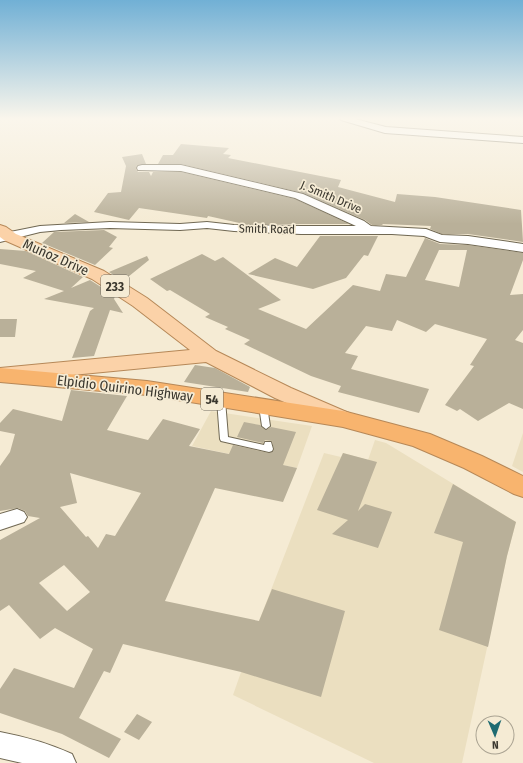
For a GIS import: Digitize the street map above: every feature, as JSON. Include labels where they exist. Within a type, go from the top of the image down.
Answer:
[{"type":"highway","name":"Elpidio Quirino Highway","points":[[0,375],[140,387],[221,400],[265,416],[343,419],[421,440],[473,462],[523,487]]},
{"type":"main road","name":"Muñoz Drive","points":[[3,235],[98,275],[140,302],[209,355],[283,394],[343,419]]},
{"type":"main road","points":[[0,375],[209,355]]},
{"type":"street","name":"J. Smith Drive","points":[[142,168],[181,168],[299,196],[360,223],[368,229]]},
{"type":"street","name":"Smith Road","points":[[3,235],[40,229],[86,225],[180,227],[207,225],[234,228],[368,229],[426,233],[440,238],[468,240],[523,248]]},
{"type":"street","points":[[0,745],[37,753],[63,763]]},
{"type":"lane","points":[[221,400],[224,439],[269,449],[268,444]]},
{"type":"shaded area","points":[[211,411],[312,426],[297,468],[192,446]]},
{"type":"shaded area","points":[[523,433],[523,472],[512,466]]},
{"type":"shaded area","points":[[375,440],[386,443],[516,522],[507,556],[462,763],[374,763],[233,695],[259,621],[324,453],[341,457],[343,453],[368,460]]},
{"type":"building","points":[[142,154],[146,164],[137,165],[136,169],[138,172],[149,172],[151,176],[153,172],[181,172],[295,199],[349,224],[244,224],[208,216],[207,218],[139,208],[129,220],[94,212],[108,193],[121,192],[126,166],[122,157]]},
{"type":"building","points":[[174,154],[223,154],[231,155],[228,158],[341,180],[338,187],[395,202],[397,194],[435,197],[521,210],[523,242],[468,234],[442,234],[430,229],[431,226],[372,225],[365,220],[303,193],[181,164],[158,164],[163,155],[173,155]]},
{"type":"building","points":[[75,214],[89,222],[64,223]]},
{"type":"building","points":[[104,230],[117,237],[109,247],[113,248],[95,265],[42,243],[54,232]]},
{"type":"building","points":[[320,236],[378,236],[368,256],[364,255],[346,278],[313,289],[248,274],[275,258],[297,267]]},
{"type":"building","points":[[425,238],[440,244],[468,245],[523,253],[523,260],[510,295],[523,294],[523,330],[515,340],[523,343],[523,409],[509,403],[478,421],[460,409],[457,411],[445,405],[474,366],[470,365],[487,339],[435,324],[426,332],[397,320],[392,331],[366,326],[345,353],[358,356],[351,369],[429,389],[419,413],[338,392],[341,386],[311,376],[244,344],[250,340],[225,329],[228,327],[205,317],[210,314],[170,290],[167,291],[150,279],[202,254],[215,261],[223,257],[281,300],[258,309],[306,329],[353,285],[380,291],[386,274],[406,277]],"holes":[[[439,250],[467,250],[459,287],[425,280]]]},
{"type":"building","points":[[0,249],[26,251],[83,277],[71,288],[90,280],[115,296],[114,299],[123,313],[110,310],[94,356],[72,358],[90,311],[94,308],[44,299],[64,291],[23,278],[36,271],[0,264]]},
{"type":"building","points":[[147,256],[149,260],[123,281],[109,272]]},
{"type":"building","points":[[0,319],[17,319],[15,337],[0,337]]},
{"type":"building","points":[[195,365],[215,368],[250,387],[248,392],[184,382]]},
{"type":"building","points":[[71,390],[127,396],[107,430],[148,440],[163,419],[200,429],[189,446],[229,454],[233,445],[269,453],[274,450],[272,441],[265,440],[263,443],[237,437],[244,422],[260,425],[266,430],[271,427],[296,432],[283,465],[297,468],[283,502],[215,488],[165,601],[259,621],[272,589],[345,611],[321,697],[241,672],[123,644],[110,673],[104,671],[79,718],[121,739],[109,758],[62,734],[0,713],[0,689],[14,668],[74,688],[93,649],[55,628],[40,639],[9,605],[0,611],[0,540],[40,518],[28,516],[25,511],[18,508],[0,511],[0,466],[10,452],[15,434],[0,431],[0,423],[13,409],[62,421]],"holes":[[[70,473],[141,493],[115,536],[106,534],[98,548],[88,536],[86,537],[60,507],[77,503]],[[64,565],[90,592],[67,611],[39,583]]]},
{"type":"building","points":[[343,453],[377,462],[358,511],[365,504],[392,512],[378,548],[332,534],[348,520],[317,510]]},
{"type":"building","points":[[453,484],[516,522],[507,556],[488,647],[439,630],[463,542],[434,533]]},
{"type":"building","points":[[137,714],[152,722],[139,740],[124,732]]}]
